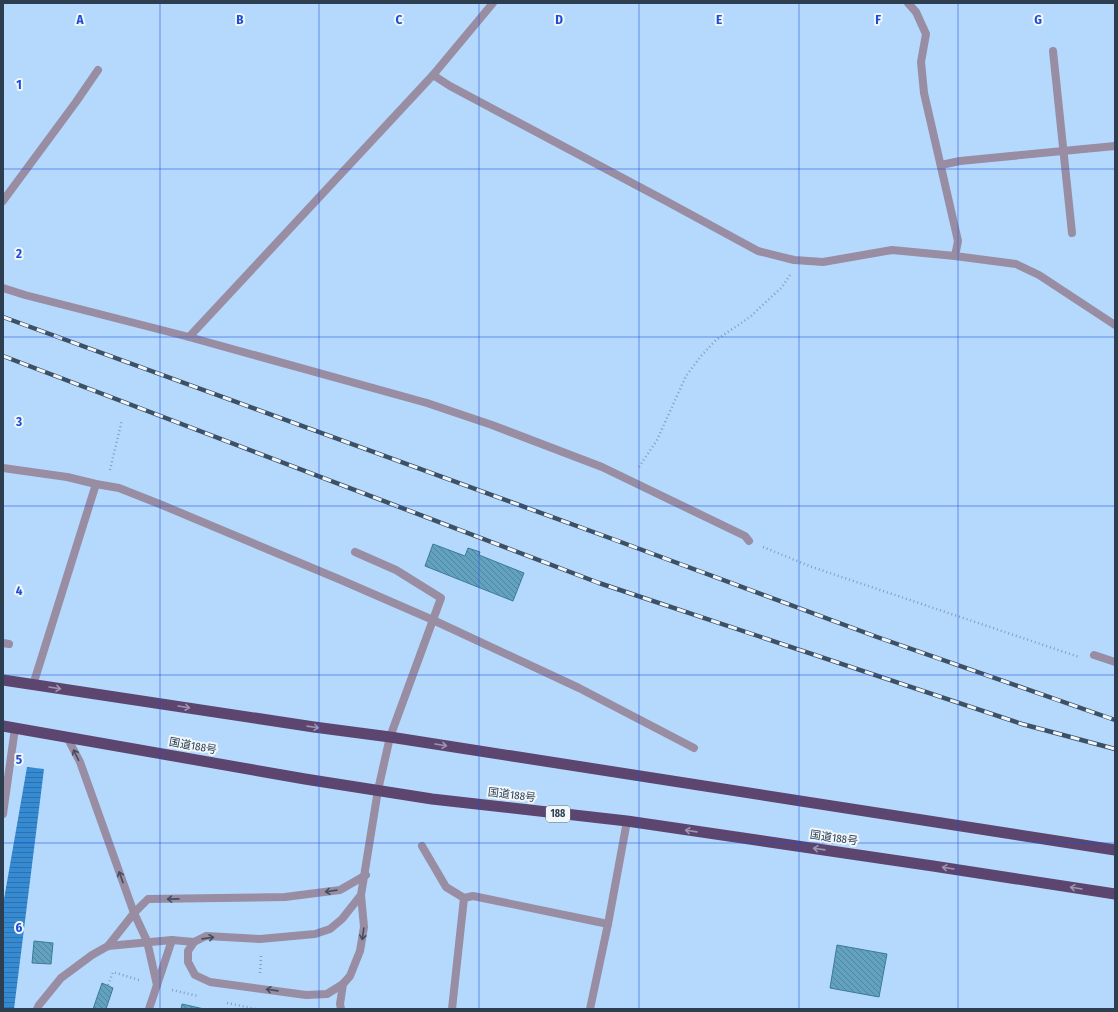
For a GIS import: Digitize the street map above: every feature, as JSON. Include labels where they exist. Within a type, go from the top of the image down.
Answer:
[{"type":"highway","points":[[3,680],[306,726],[390,737],[1115,850]]},
{"type":"highway","name":"国道188号","points":[[3,726],[305,779],[432,799],[627,822],[925,864],[1115,894]]},
{"type":"street","points":[[189,337],[433,75],[493,3]]},
{"type":"street","points":[[908,3],[916,12],[926,34],[921,62],[924,92],[958,241],[956,256]]},
{"type":"street","points":[[1053,51],[1072,233]]},
{"type":"street","points":[[3,201],[98,70]]},
{"type":"street","points":[[433,75],[450,86],[758,251],[794,260],[823,262],[892,250],[956,256],[1016,264],[1040,275],[1115,325]]},
{"type":"street","points":[[941,165],[960,161],[1115,146]]},
{"type":"street","points":[[3,288],[189,337],[427,403],[492,425],[602,467],[745,536],[749,541]]},
{"type":"street","points":[[3,468],[67,477],[119,488],[434,620],[579,688],[694,748]]},
{"type":"street","points":[[33,684],[96,484]]},
{"type":"street","points":[[355,552],[396,570],[441,598],[390,737],[378,790],[362,895],[364,927],[360,951],[350,976],[344,984],[327,994],[306,995],[210,982],[195,975],[188,962],[188,951],[194,942],[206,936],[260,939],[315,934],[330,929],[342,919],[362,895]]},
{"type":"street","points":[[1094,655],[1115,662]]},
{"type":"street","points":[[3,814],[15,728]]},
{"type":"street","points":[[67,737],[80,762],[134,913],[147,941],[157,985]]},
{"type":"street","points":[[590,1009],[627,822]]},
{"type":"street","points":[[422,846],[446,887],[464,898],[473,896],[608,924]]},
{"type":"street","points":[[108,946],[134,913],[148,900],[285,897],[340,890],[366,875]]},
{"type":"street","points":[[452,1009],[464,898]]},
{"type":"street","points":[[37,1009],[39,1004],[61,978],[92,955],[108,946],[147,941],[172,940],[194,942]]},
{"type":"street","points":[[150,1009],[172,940]]},
{"type":"street","points":[[341,1009],[340,1004],[344,984]]},
{"type":"path","points":[[630,481],[657,440],[686,376],[701,356],[716,340],[750,317],[782,287],[792,271],[794,260]]},
{"type":"path","points":[[96,484],[109,475],[122,420]]},
{"type":"path","points":[[749,541],[812,567],[873,586],[1072,656],[1088,659],[1094,655]]},
{"type":"path","points":[[226,1002],[255,1009],[259,988],[261,961],[260,939]]},
{"type":"path","points":[[108,985],[113,972],[204,998]]},
{"type":"water","points":[[27,767],[44,769],[14,1009],[3,1009],[3,905]]},
{"type":"building","points":[[433,544],[465,556],[468,548],[480,552],[479,555],[524,573],[513,601],[425,566]]},
{"type":"building","points":[[34,941],[53,943],[51,964],[32,963]]},
{"type":"building","points":[[837,945],[887,954],[879,997],[830,988]]},
{"type":"building","points":[[102,983],[113,988],[106,1009],[93,1009]]},
{"type":"building","points":[[182,1004],[204,1009],[181,1009]]},
{"type":"railway","points":[[3,317],[877,637],[1115,720]]},
{"type":"railway","points":[[3,356],[599,583],[1022,724],[1115,749]]}]
